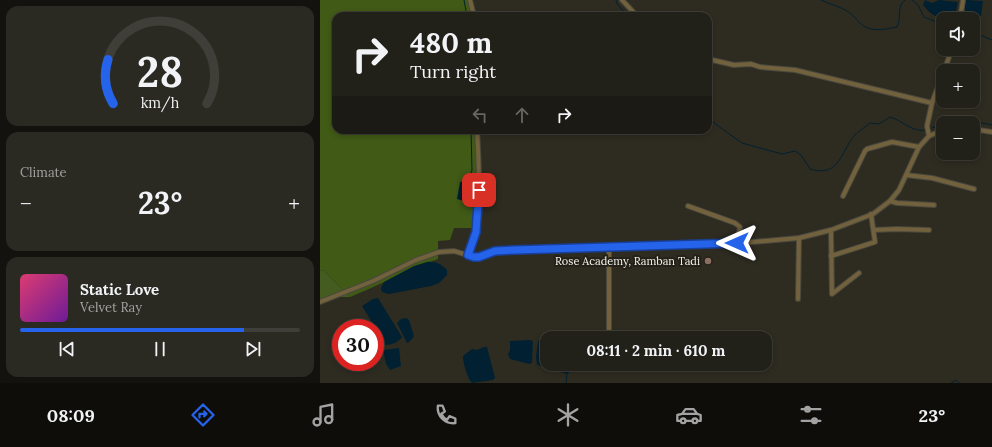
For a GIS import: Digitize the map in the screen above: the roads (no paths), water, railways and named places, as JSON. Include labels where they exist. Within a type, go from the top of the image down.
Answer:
[{"type":"street","points":[[470,0],[473,12]]},
{"type":"street","points":[[622,0],[633,12]]},
{"type":"street","points":[[961,12],[963,0]]},
{"type":"street","points":[[712,60],[734,65],[751,64],[760,67],[795,70],[932,103]]},
{"type":"street","points":[[929,134],[927,126],[936,92]]},
{"type":"street","points":[[980,130],[992,132]]},
{"type":"street","points":[[320,302],[374,281],[416,260],[432,254],[448,251],[474,257],[495,251],[609,246],[737,243],[799,238],[831,230],[871,214],[890,201],[899,190],[919,147],[929,134],[936,132]]},
{"type":"street","points":[[468,255],[476,232],[479,197],[477,134]]},
{"type":"street","points":[[843,196],[850,178],[867,149],[892,142],[919,147]]},
{"type":"street","points":[[906,175],[932,178],[974,189]]},
{"type":"street","points":[[890,201],[934,206]]},
{"type":"street","points":[[688,206],[735,223],[740,227],[737,243]]},
{"type":"street","points":[[831,256],[875,242],[871,214]]},
{"type":"street","points":[[831,230],[832,294],[858,273]]},
{"type":"street","points":[[874,230],[929,230]]},
{"type":"street","points":[[798,299],[799,238]]},
{"type":"street","points":[[609,246],[609,331]]},
{"type":"water","points":[[925,0],[932,3],[939,0],[958,2],[956,12],[936,12],[936,16],[933,15],[923,5]]},
{"type":"water","points":[[966,0],[983,1],[981,16],[980,12],[964,12]]},
{"type":"water","points":[[469,179],[472,180],[474,195],[471,203],[457,199],[460,182]]},
{"type":"water","points":[[427,262],[438,263],[447,270],[447,275],[439,283],[431,286],[389,294],[382,292],[381,288],[384,282],[414,266]]},
{"type":"water","points":[[378,298],[402,337],[397,342],[386,345],[384,342],[384,319],[370,319],[362,306],[373,299]]},
{"type":"water","points":[[406,318],[409,320],[414,336],[407,343],[397,323],[401,319]]},
{"type":"water","points":[[531,340],[533,342],[532,363],[529,364],[510,359],[508,354],[510,350],[510,341]]},
{"type":"water","points":[[540,340],[540,366],[537,365],[536,357],[538,341]]},
{"type":"water","points":[[487,347],[495,378],[493,380],[472,383],[468,378],[463,356],[472,349],[477,350]]},
{"type":"water","points":[[399,348],[401,366],[390,370],[386,364],[384,350]]},
{"type":"water","points":[[557,371],[569,371],[567,374]]},
{"type":"waterway","points":[[464,0],[466,12]]},
{"type":"waterway","points":[[616,0],[617,4],[624,12]]},
{"type":"waterway","points":[[821,0],[849,12],[865,27],[878,30],[897,27],[900,9],[905,0]]},
{"type":"waterway","points":[[912,0],[918,5],[924,17],[936,22]]},
{"type":"waterway","points":[[980,35],[992,40]]},
{"type":"waterway","points":[[712,120],[742,143],[782,154],[795,151],[801,155],[810,169],[820,171],[828,170],[833,167],[838,162],[855,135],[870,123],[879,124],[890,117],[916,130],[926,130]]},
{"type":"waterway","points":[[980,123],[992,125]]},
{"type":"waterway","points":[[929,129],[936,126]]},
{"type":"waterway","points":[[469,179],[472,170],[471,134]]},
{"type":"waterway","points":[[566,383],[567,374]]},
{"type":"waterway","points":[[951,383],[956,380],[959,383]]},
{"type":"place","name":"Rose Academy, Ramban Tadi","points":[[708,261]]}]
